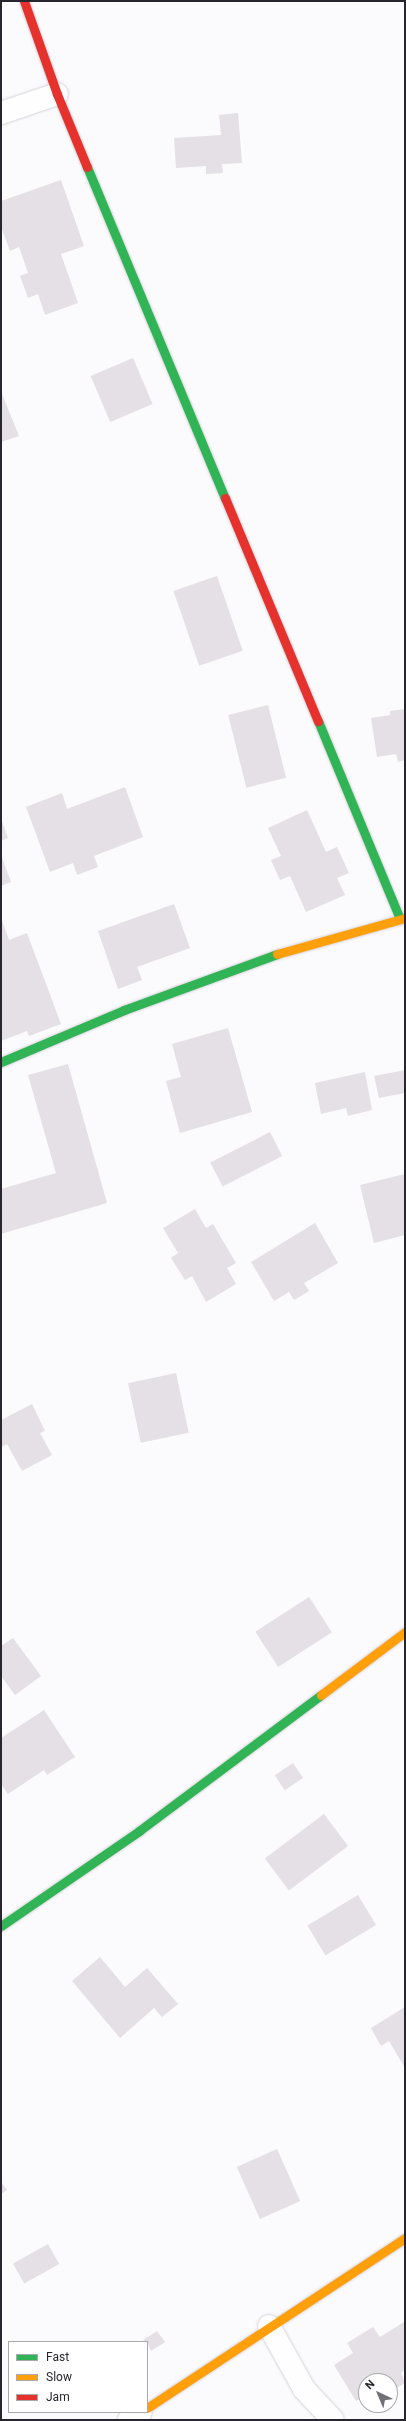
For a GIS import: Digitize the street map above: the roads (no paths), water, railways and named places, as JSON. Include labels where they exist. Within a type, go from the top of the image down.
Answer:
[{"type":"street","points":[[1,1062],[124,1010],[264,958],[403,918],[57,94],[24,1]]},
{"type":"street","points":[[1,113],[57,94]]},
{"type":"street","points":[[1,1926],[139,1831],[405,1632]]},
{"type":"street","points":[[148,2407],[269,2326],[405,2238]]},
{"type":"street","points":[[269,2326],[304,2389],[333,2420]]},
{"type":"street","points":[[129,2420],[140,2413]]}]
